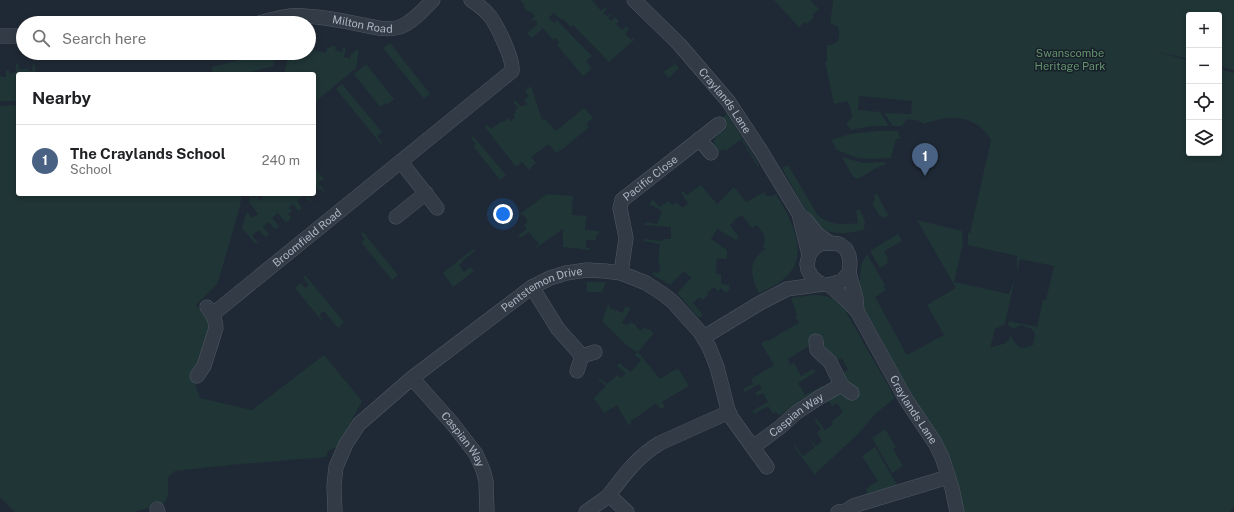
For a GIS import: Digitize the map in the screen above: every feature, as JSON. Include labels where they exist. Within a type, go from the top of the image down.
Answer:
[{"type":"street","name":"Milton Road","points":[[316,17],[382,28],[394,28],[411,20],[433,0]]},
{"type":"street","name":"Broomfield Road","points":[[197,376],[204,366],[216,328],[216,324],[210,310],[401,162],[512,71],[510,59],[494,22],[485,11],[471,0]]},
{"type":"street","name":"Craylands Lane","points":[[634,0],[679,44],[728,101],[761,151],[799,214],[819,236],[830,242],[839,244],[846,249],[850,260],[849,273],[856,298],[857,311],[902,391],[935,443],[942,457],[954,494],[957,512]]},
{"type":"street","name":"Milton Road","points":[[292,16],[307,16]]},
{"type":"street","points":[[0,36],[16,36]]},
{"type":"street","name":"Pacific Close","points":[[621,273],[626,238],[620,210],[622,200],[719,124]]},
{"type":"street","points":[[699,139],[711,153]]},
{"type":"street","points":[[401,162],[437,208]]},
{"type":"street","points":[[396,218],[426,193]]},
{"type":"street","name":"Craylands Lane","points":[[799,214],[808,258],[808,270],[812,277],[817,282],[826,284],[841,295],[850,306],[857,311]]},
{"type":"street","points":[[787,289],[790,283],[803,270],[813,249],[817,245],[830,242]]},
{"type":"street","name":"Pentstemon Drive","points":[[335,512],[335,471],[338,461],[350,437],[359,424],[412,378],[532,287],[557,275],[574,271],[593,270],[621,273],[646,283],[663,294],[685,314],[704,337]]},
{"type":"street","points":[[767,467],[728,412],[717,367],[704,337],[760,303],[787,289],[837,283],[842,281],[849,273]]},
{"type":"street","points":[[532,287],[558,328],[589,354],[577,371]]},
{"type":"street","name":"Caspian Way","points":[[753,447],[779,428],[797,412],[823,395],[847,389],[830,362],[816,349],[816,341]]},
{"type":"street","name":"Caspian Way","points":[[412,378],[452,423],[476,454],[486,481],[487,512]]},
{"type":"street","points":[[586,512],[609,495],[635,462],[650,449],[728,412]]},
{"type":"street","points":[[843,512],[853,506],[948,477]]},
{"type":"street","points":[[609,495],[627,512]]},
{"type":"green space","points":[[520,0],[592,0],[601,11],[605,7],[607,9],[603,13],[607,16],[611,13],[612,14],[608,18],[611,21],[615,17],[619,21],[616,24],[622,30],[626,26],[629,29],[625,34],[631,40],[633,38],[635,39],[609,62],[573,25],[571,27],[563,19],[562,20],[553,13],[549,18],[554,23],[557,20],[592,56],[586,61],[592,69],[583,76],[557,45],[559,42],[556,38],[553,40],[543,28],[532,38],[527,33],[537,25],[537,22],[532,20],[528,23],[535,16],[530,11],[528,12],[523,6],[525,5]]},
{"type":"green space","points":[[774,0],[810,0],[819,9],[812,15],[814,17],[807,24],[805,22],[799,27]]},
{"type":"green space","name":"Swanscombe Heritage Park","points":[[833,0],[1234,0],[1234,70],[1222,67],[1222,12],[1186,12],[1186,58],[1155,51],[1186,60],[1186,156],[1222,156],[1222,70],[1234,73],[1234,506],[1230,512],[964,512],[958,483],[950,457],[906,388],[864,308],[859,284],[862,263],[867,254],[885,285],[884,287],[886,290],[875,297],[907,355],[944,335],[927,305],[956,288],[917,220],[962,231],[963,243],[954,282],[1009,294],[1015,278],[1005,324],[995,329],[990,348],[1006,343],[1011,336],[1015,343],[1022,348],[1033,345],[1035,334],[1032,329],[1021,325],[1013,329],[1008,325],[1009,321],[1037,327],[1043,300],[1046,300],[1054,266],[1020,259],[1017,272],[1017,256],[968,245],[968,233],[970,233],[991,140],[978,125],[962,118],[943,118],[924,124],[920,121],[910,120],[905,121],[902,126],[893,126],[884,113],[911,114],[912,101],[859,96],[858,110],[880,112],[889,126],[872,126],[851,130],[846,124],[852,117],[851,109],[847,101],[834,104],[825,62],[827,62],[827,45],[834,44],[838,40],[838,27],[830,23]]},
{"type":"green space","points":[[390,43],[430,94],[424,99],[383,48]]},
{"type":"green space","points":[[332,46],[336,46],[335,50],[342,52],[343,47],[346,48],[344,57],[350,59],[351,53],[354,53],[355,50],[359,50],[356,68],[316,101],[316,72],[284,72],[287,60],[316,60],[316,51],[326,53],[327,47],[330,48]]},
{"type":"green space","points":[[240,60],[274,60],[273,66],[250,72],[213,72],[212,67]]},
{"type":"green space","points":[[16,64],[18,64],[19,69],[29,69],[29,71],[32,71],[34,64],[36,72],[16,72]]},
{"type":"green space","points":[[366,64],[394,99],[388,104],[386,103],[380,107],[354,74]]},
{"type":"green space","points":[[675,64],[679,68],[669,78],[663,72]]},
{"type":"green space","points":[[6,70],[9,70],[9,74],[16,72],[16,101],[0,101],[0,76],[6,77]]},
{"type":"green space","points":[[342,84],[382,132],[377,136],[383,143],[381,144],[336,89]]},
{"type":"green space","points":[[531,86],[542,120],[545,119],[556,131],[584,108],[593,118],[586,124],[589,127],[556,153],[549,144],[531,157],[536,163],[529,170],[522,162],[516,167],[485,127],[487,125],[491,129],[508,118],[510,121],[515,117],[513,115],[516,112],[515,110],[518,108],[513,102],[515,100],[521,107],[523,105],[525,106],[527,104],[524,100],[529,96],[525,91]]},
{"type":"green space","points":[[16,105],[16,196],[242,196],[217,284],[196,305],[210,322],[210,327],[193,377],[200,398],[252,410],[324,355],[362,401],[337,447],[328,451],[326,457],[175,471],[168,477],[168,496],[164,503],[134,512],[15,512],[0,497],[0,106]]},
{"type":"green space","points":[[727,114],[759,165],[758,167],[741,139],[726,151],[724,149],[719,151],[714,144],[715,138],[726,129],[720,119]]},
{"type":"green space","points":[[878,131],[898,131],[900,139],[896,139],[891,158],[858,158],[837,150],[831,140],[850,134]]},
{"type":"green space","points":[[473,136],[506,175],[500,180],[473,146],[476,144],[471,138]]},
{"type":"green space","points":[[842,157],[863,163],[885,162],[886,164],[858,179],[853,177]]},
{"type":"green space","points":[[788,165],[817,214],[831,223],[858,223],[856,210],[860,210],[865,221],[864,229],[860,231],[837,233],[825,230],[817,224],[800,201],[782,168]]},
{"type":"green space","points":[[316,169],[324,179],[318,183],[324,190],[323,192],[321,189],[319,190],[316,187]]},
{"type":"green space","points":[[701,185],[717,204],[734,187],[746,202],[764,192],[767,196],[776,194],[792,224],[798,247],[797,258],[793,268],[786,277],[780,282],[759,293],[752,275],[752,269],[753,264],[759,254],[765,249],[763,246],[764,237],[761,230],[757,225],[752,228],[742,215],[730,225],[739,237],[736,240],[717,229],[711,239],[727,250],[727,259],[717,258],[716,274],[721,274],[721,284],[730,285],[729,290],[726,293],[721,288],[718,291],[714,287],[707,293],[708,295],[703,300],[699,297],[693,303],[703,315],[699,318],[678,294],[678,292],[691,278],[684,271],[670,285],[653,275],[653,272],[659,273],[660,263],[658,263],[660,244],[643,241],[644,239],[662,241],[663,239],[671,239],[671,227],[645,225],[645,222],[657,224],[662,211],[649,204],[653,199],[659,207],[669,201],[672,205],[677,202],[681,207],[684,207],[688,203],[681,193],[683,191],[687,195]]},
{"type":"green space","points":[[547,194],[573,196],[572,215],[587,216],[585,230],[599,231],[598,235],[596,235],[596,240],[586,240],[586,248],[590,248],[590,250],[563,247],[563,229],[536,248],[535,247],[539,244],[529,232],[521,238],[520,236],[516,237],[527,229],[524,225],[527,223],[527,220],[521,214],[505,227],[501,228]]},
{"type":"green space","points":[[877,194],[888,215],[885,218],[879,215],[872,203],[875,200],[874,195]]},
{"type":"green space","points":[[250,196],[254,198],[257,196],[260,200],[263,198],[261,196],[303,196],[297,201],[302,208],[298,211],[293,204],[289,207],[292,211],[288,214],[291,218],[286,223],[278,213],[272,218],[279,226],[275,229],[269,222],[263,227],[269,234],[265,237],[259,230],[252,235],[258,243],[256,244],[242,228],[247,212],[252,218],[258,214],[249,202]]},
{"type":"green space","points":[[305,196],[308,196],[311,201],[309,202]]},
{"type":"green space","points":[[363,232],[398,275],[392,280],[361,242],[365,239],[361,234]]},
{"type":"green space","points":[[898,234],[902,241],[884,251],[888,259],[888,263],[880,268],[870,251]]},
{"type":"green space","points":[[473,249],[475,251],[459,265],[464,272],[470,267],[474,271],[453,287],[443,273]]},
{"type":"green space","points":[[305,275],[344,322],[338,328],[324,311],[319,315],[323,320],[322,321],[295,288],[301,283],[305,288],[309,285],[303,277]]},
{"type":"green space","points":[[581,282],[606,282],[602,292],[587,292],[587,283]]},
{"type":"green space","points":[[813,295],[829,297],[842,305],[895,398],[876,413],[859,433],[815,475],[794,445],[803,456],[815,447],[811,442],[812,441],[816,446],[822,441],[817,433],[821,429],[814,420],[816,420],[816,418],[825,430],[833,424],[831,422],[843,412],[837,403],[832,406],[829,401],[826,403],[823,399],[844,394],[841,374],[848,370],[842,358],[834,361],[812,344],[788,359],[790,365],[794,363],[801,376],[813,369],[816,372],[798,383],[805,395],[822,386],[823,387],[799,401],[779,416],[776,412],[773,414],[768,406],[754,414],[752,411],[768,402],[763,393],[757,396],[755,393],[762,389],[759,384],[745,392],[743,389],[753,384],[751,379],[774,365],[761,343],[767,340],[768,341],[799,323],[795,316],[797,315],[791,298]]},
{"type":"green space","points":[[608,305],[610,306],[609,308],[623,313],[625,306],[631,308],[622,323],[627,325],[630,322],[636,325],[636,327],[641,331],[645,327],[653,332],[638,352],[660,379],[678,368],[689,386],[662,402],[665,407],[661,409],[656,404],[630,421],[631,423],[629,426],[617,405],[604,413],[597,402],[593,399],[606,386],[599,380],[598,377],[607,384],[617,375],[621,378],[626,373],[617,366],[619,363],[631,372],[641,360],[635,355],[637,352],[626,345],[602,321]]},
{"type":"green space","points":[[885,429],[896,447],[893,449],[903,466],[892,473],[872,438]]},
{"type":"green space","points":[[875,447],[897,485],[867,494],[866,489],[878,481],[862,456]]},
{"type":"place","name":"The Craylands School","points":[[925,176]]}]
